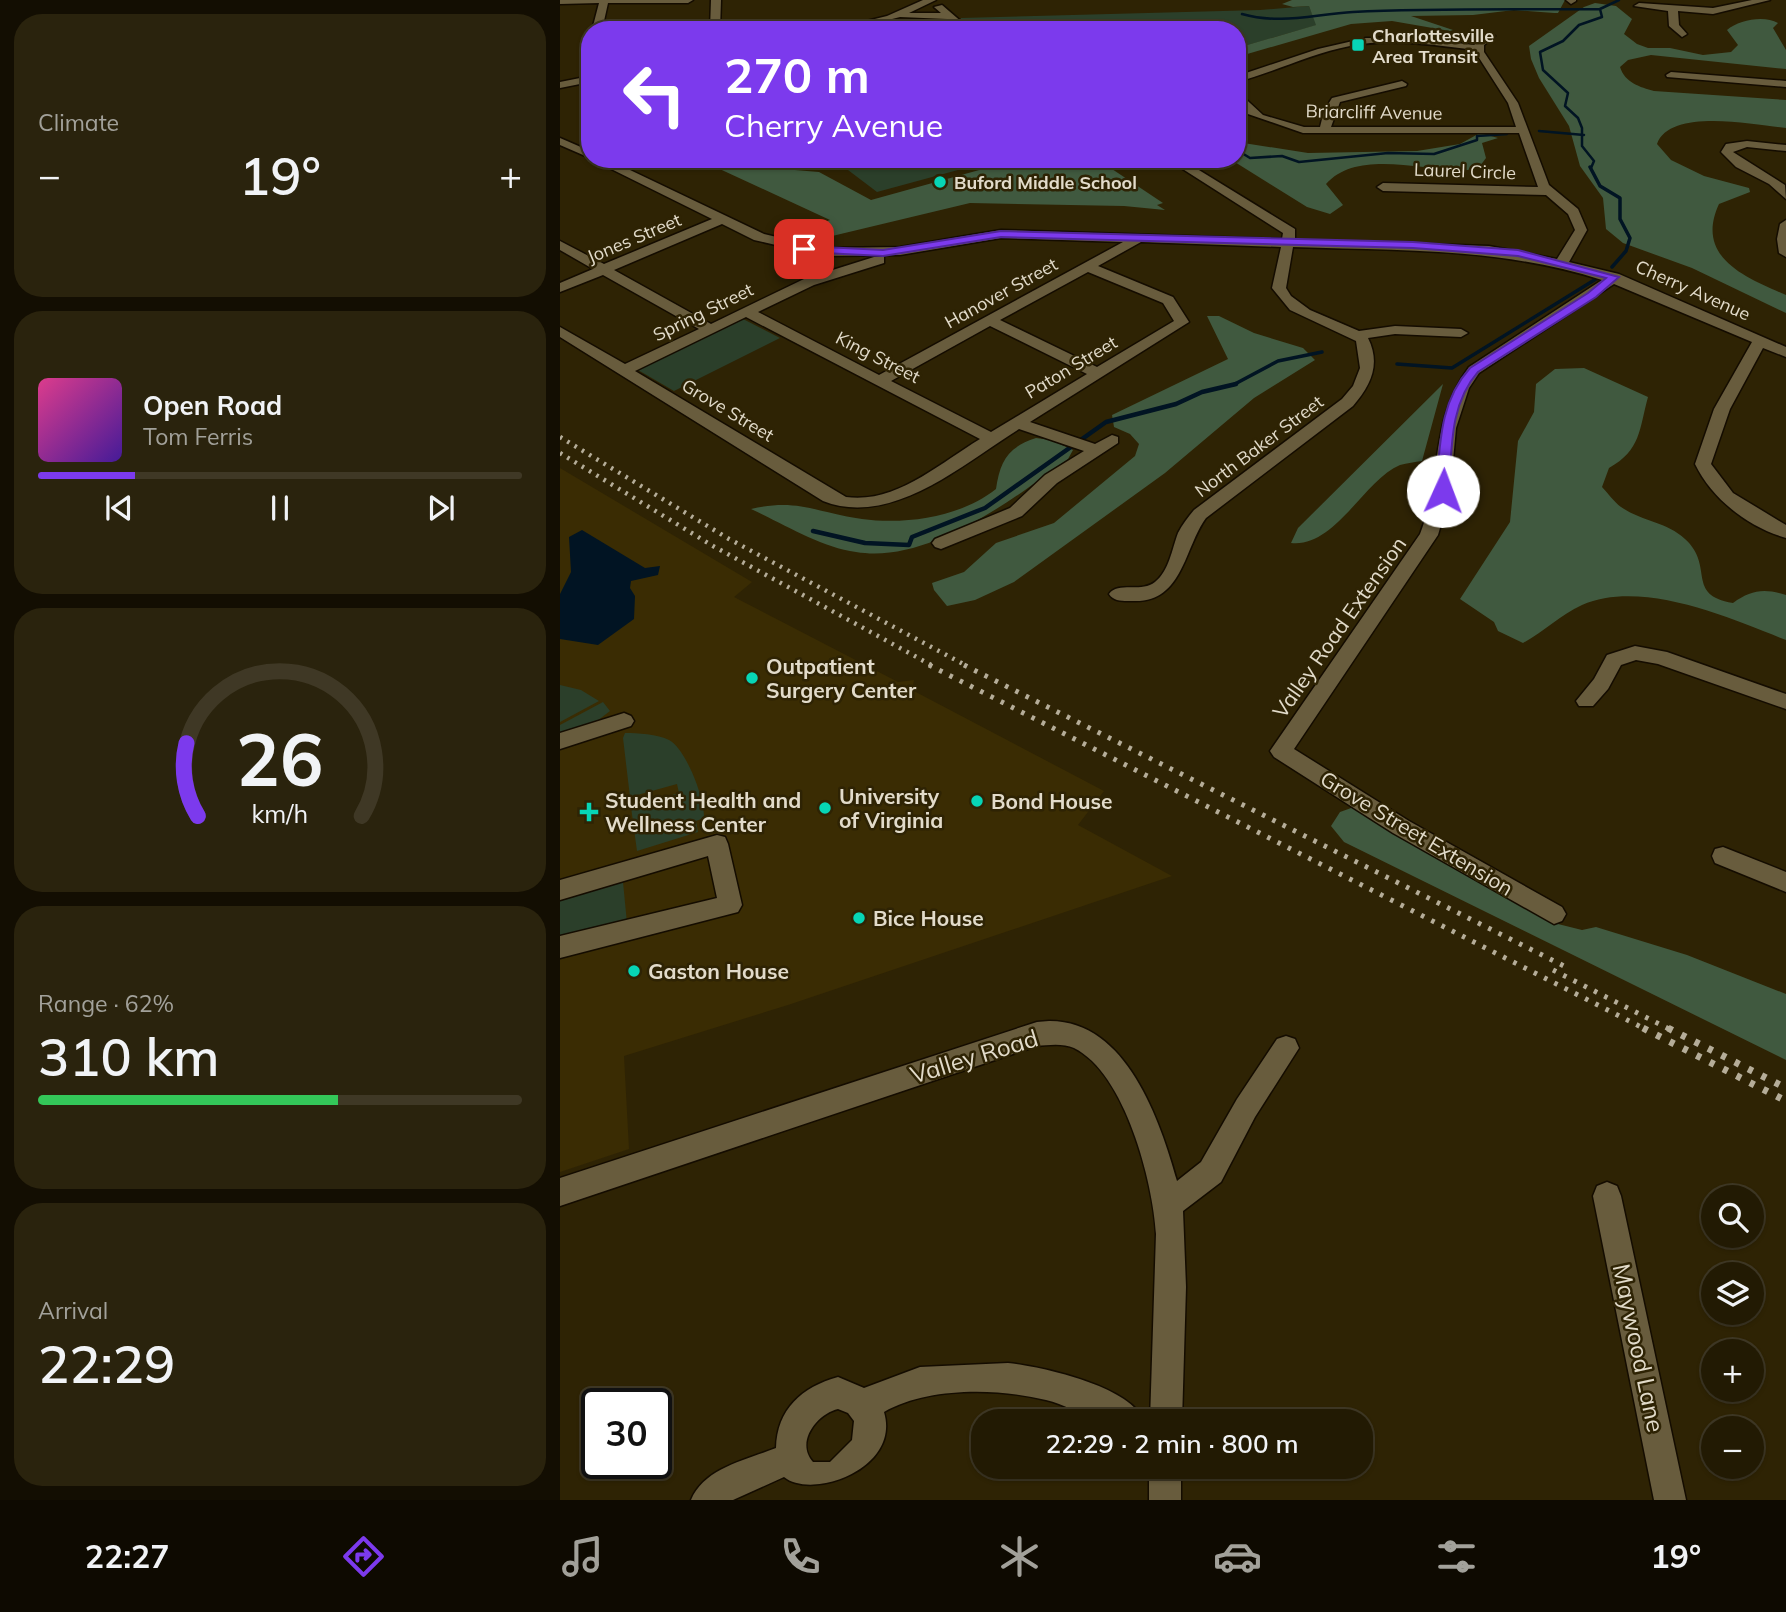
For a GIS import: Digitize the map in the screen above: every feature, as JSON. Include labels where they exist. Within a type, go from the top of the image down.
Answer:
[{"type":"street","points":[[599,21],[604,0]]},
{"type":"street","points":[[560,1],[688,0]]},
{"type":"street","points":[[715,21],[716,0]]},
{"type":"street","points":[[871,21],[895,15],[932,0],[954,21]]},
{"type":"street","points":[[1639,6],[1713,12],[1765,0]]},
{"type":"street","points":[[1673,10],[1674,26],[1682,34]]},
{"type":"street","points":[[895,15],[948,16]]},
{"type":"street","points":[[1478,48],[1490,36]]},
{"type":"street","points":[[1246,76],[1337,46],[1365,41],[1399,40],[1478,48]]},
{"type":"street","points":[[1478,48],[1513,103],[1546,191],[1573,212],[1581,224],[1581,230],[1562,262]]},
{"type":"street","points":[[1671,75],[1786,84]]},
{"type":"street","points":[[560,85],[581,78]]},
{"type":"street","points":[[1324,132],[1329,111],[1336,100],[1402,85]]},
{"type":"street","name":"Briarcliff Avenue","points":[[1246,107],[1268,121],[1324,132],[1524,130]]},
{"type":"street","name":"Cherry Avenue","points":[[560,141],[581,150]]},
{"type":"street","points":[[1786,148],[1740,144],[1730,146],[1727,152],[1742,165],[1771,180],[1786,195]]},
{"type":"street","points":[[565,161],[581,157]]},
{"type":"street","name":"Cherry Avenue","points":[[617,168],[721,220],[789,247],[846,253],[916,249],[1001,234],[1470,248],[1562,262],[1614,277],[1786,354]]},
{"type":"street","points":[[1187,168],[1290,232],[1279,288],[1287,300],[1314,318],[1358,335],[1395,330],[1461,333]]},
{"type":"street","name":"Laurel Circle","points":[[1383,187],[1546,191]]},
{"type":"street","name":"Jones Street","points":[[560,288],[721,220]]},
{"type":"street","points":[[1786,224],[1783,242],[1786,253]]},
{"type":"street","name":"Hanover Street","points":[[881,380],[1140,237]]},
{"type":"street","points":[[560,245],[710,329]]},
{"type":"street","points":[[789,247],[825,276]]},
{"type":"street","name":"Spring Street","points":[[625,370],[825,276],[916,249]]},
{"type":"street","name":"Paton Street","points":[[881,502],[900,495],[1182,322],[1168,300],[1088,267]]},
{"type":"street","name":"Valley Road Extension","points":[[1281,751],[1429,535],[1438,516],[1443,491],[1446,441],[1452,408],[1462,383],[1474,370],[1592,295],[1614,277]]},
{"type":"street","name":"King Street","points":[[747,312],[990,438]]},
{"type":"street","points":[[990,321],[1097,373]]},
{"type":"street","name":"Grove Street","points":[[560,331],[829,497],[847,503],[881,502]]},
{"type":"street","name":"North Baker Street","points":[[1118,594],[1141,595],[1161,587],[1177,564],[1188,530],[1200,513],[1354,397],[1365,380],[1368,361],[1364,342],[1358,335]]},
{"type":"street","points":[[1760,341],[1722,409],[1703,464],[1712,480],[1732,501],[1786,532]]},
{"type":"street","points":[[941,543],[1016,512],[1090,443],[1016,423]]},
{"type":"street","points":[[1586,701],[1601,684],[1614,660],[1634,653],[1660,657],[1786,702]]},
{"type":"street","points":[[560,741],[624,721]]},
{"type":"street","name":"Grove Street Extension","points":[[1281,751],[1413,834],[1553,914]]},
{"type":"street","points":[[560,890],[717,844],[730,905],[560,947]]},
{"type":"street","points":[[1723,856],[1786,882]]},
{"type":"street","name":"Valley Road","points":[[560,1192],[1037,1034],[1052,1032],[1086,1040],[1100,1051],[1119,1078],[1153,1150],[1168,1205],[1166,1409]]},
{"type":"street","points":[[1168,1205],[1211,1172],[1246,1108],[1286,1048]]},
{"type":"street","name":"Maywood Lane","points":[[1607,1196],[1670,1500]]},
{"type":"street","points":[[864,1406],[897,1388],[928,1380],[1011,1377],[1058,1386],[1108,1409]]},
{"type":"street","points":[[838,1393],[853,1396],[864,1406],[870,1420],[871,1437],[866,1455],[855,1470],[841,1480],[825,1485],[810,1482],[799,1473],[792,1458],[791,1441],[797,1422],[808,1407],[822,1397],[838,1393]]},
{"type":"street","points":[[707,1500],[728,1483],[792,1458]]},
{"type":"street","points":[[1165,1500],[1166,1479]]},
{"type":"shaded area","name":"University of Virginia","points":[[560,468],[752,582],[734,597],[898,682],[914,680],[912,690],[1104,791],[1078,825],[1172,876],[788,1005],[624,1056],[629,1149],[560,1172]]},
{"type":"green space","points":[[1292,0],[1565,0],[1558,13],[1514,10],[1473,15],[1411,16],[1453,30],[1450,31],[1392,21],[1351,24],[1246,54],[1246,45],[1316,25],[1309,6],[1293,7],[1282,4]]},
{"type":"green space","points":[[1595,3],[1616,6],[1632,19],[1624,34],[1637,44],[1648,48],[1670,48],[1703,55],[1731,52],[1738,45],[1727,30],[1738,24],[1759,19],[1778,23],[1773,28],[1786,50],[1786,69],[1651,55],[1628,60],[1620,67],[1629,81],[1654,91],[1786,100],[1786,128],[1735,122],[1696,122],[1678,125],[1665,133],[1657,144],[1671,160],[1704,176],[1749,188],[1750,192],[1719,204],[1713,223],[1713,239],[1728,263],[1741,273],[1786,295],[1786,313],[1692,268],[1623,243],[1606,229],[1603,198],[1580,166],[1569,126],[1539,78],[1529,46],[1584,7]]},
{"type":"green space","points":[[1309,6],[1317,25],[1246,45],[1246,21],[961,20],[961,18],[1260,10]]},
{"type":"green space","points":[[1480,133],[1498,138],[1482,143],[1486,158],[1480,166],[1468,170],[1374,164],[1340,173],[1326,184],[1343,205],[1330,214],[1307,207],[1244,168],[1246,143],[1308,153],[1417,151],[1460,144]]},
{"type":"green space","name":"Buford Middle School","points":[[717,168],[771,168],[819,172],[871,200],[987,168],[1110,168],[1163,203],[1157,205],[1165,210],[1124,206],[970,203],[803,243],[785,237],[830,220]]},
{"type":"green space","points":[[855,168],[965,168],[877,192],[848,170]]},
{"type":"green space","points":[[1207,316],[1219,316],[1254,333],[1303,348],[1315,360],[1254,398],[1165,473],[1014,582],[975,600],[947,606],[934,590],[932,583],[964,572],[996,543],[1054,523],[1135,456],[1139,444],[1130,434],[1114,427],[1112,415],[1228,359]]},
{"type":"green space","points":[[743,319],[780,338],[674,391],[638,370]]},
{"type":"green space","points":[[1584,368],[1648,397],[1633,446],[1609,468],[1602,487],[1621,507],[1678,533],[1685,539],[1694,549],[1705,586],[1709,593],[1718,599],[1733,603],[1746,595],[1764,591],[1786,595],[1786,640],[1686,604],[1632,596],[1606,598],[1582,605],[1523,643],[1498,631],[1494,622],[1460,599],[1510,522],[1518,441],[1534,412],[1536,384],[1555,369]]},
{"type":"green space","points":[[1443,384],[1422,461],[1400,465],[1387,473],[1322,535],[1307,542],[1291,543],[1298,528]]},
{"type":"green space","points":[[1036,438],[1051,440],[1073,450],[1068,459],[995,510],[940,539],[912,548],[883,553],[843,549],[816,540],[751,509],[795,506],[879,521],[932,517],[982,499],[996,489],[1000,470],[1007,456],[1018,446]]},
{"type":"green space","points":[[560,685],[581,690],[599,701],[560,722]]},
{"type":"green space","points":[[603,702],[610,711],[597,721],[560,732],[560,725]]},
{"type":"green space","points":[[625,733],[664,738],[682,753],[701,799],[704,818],[696,821],[698,832],[637,851],[631,807],[679,793],[677,784],[630,797],[623,738]]},
{"type":"green space","points":[[1354,807],[1558,924],[1582,930],[1596,927],[1687,955],[1786,994],[1786,1060],[1344,842],[1331,826],[1340,812]]},
{"type":"green space","points":[[623,882],[627,923],[560,939],[560,901]]},
{"type":"water","points":[[582,530],[645,568],[660,566],[658,575],[631,581],[630,588],[635,596],[634,619],[598,645],[560,639],[560,594],[571,572],[569,537]]},
{"type":"waterway","points":[[1600,9],[1619,0]]},
{"type":"waterway","points":[[1242,14],[1284,19],[1384,11],[1600,9]]},
{"type":"waterway","points":[[1582,135],[1578,118],[1565,106],[1568,93],[1543,70],[1540,52],[1563,41],[1579,25],[1602,17],[1600,9]]},
{"type":"waterway","points":[[1539,131],[1582,135]]},
{"type":"waterway","points":[[1246,156],[1250,158],[1282,156],[1299,162],[1388,153],[1434,154],[1477,140],[1477,136],[1507,134]]},
{"type":"waterway","points":[[1582,135],[1582,146],[1594,161],[1591,168]]},
{"type":"waterway","points":[[1590,167],[1600,186],[1620,198],[1620,219],[1630,238],[1626,251],[1612,267]]},
{"type":"waterway","points":[[1397,364],[1452,368],[1596,279]]},
{"type":"waterway","points":[[1234,384],[1278,361],[1322,352]]},
{"type":"waterway","points":[[813,531],[865,543],[909,545],[912,537],[985,508],[1106,422],[1176,404],[1202,392],[1234,384]]},
{"type":"railway","points":[[560,437],[729,539],[967,666]]},
{"type":"railway","points":[[560,453],[713,546],[933,666]]},
{"type":"railway","points":[[929,665],[1647,1030]]},
{"type":"railway","points":[[964,665],[1570,969]]},
{"type":"railway","points":[[1553,970],[1671,1030]]},
{"type":"railway","points":[[1643,1028],[1786,1101]]},
{"type":"railway","points":[[1668,1028],[1786,1088]]},
{"type":"place","name":"Charlottesville Area Transit","points":[[1358,45]]},
{"type":"place","name":"Buford Middle School","points":[[940,182]]},
{"type":"place","name":"Outpatient Surgery Center","points":[[752,678]]},
{"type":"place","name":"Bond House","points":[[977,801]]},
{"type":"place","name":"University of Virginia","points":[[825,808]]},
{"type":"place","name":"Student Health and Wellness Center","points":[[589,812]]},
{"type":"place","name":"Bice House","points":[[859,918]]},
{"type":"place","name":"Gaston House","points":[[634,971]]},
{"type":"route","points":[[804,249],[883,253],[1001,234],[1413,245],[1518,253],[1614,277],[1592,295],[1474,370],[1462,383],[1452,408],[1447,432],[1443,491]]}]
